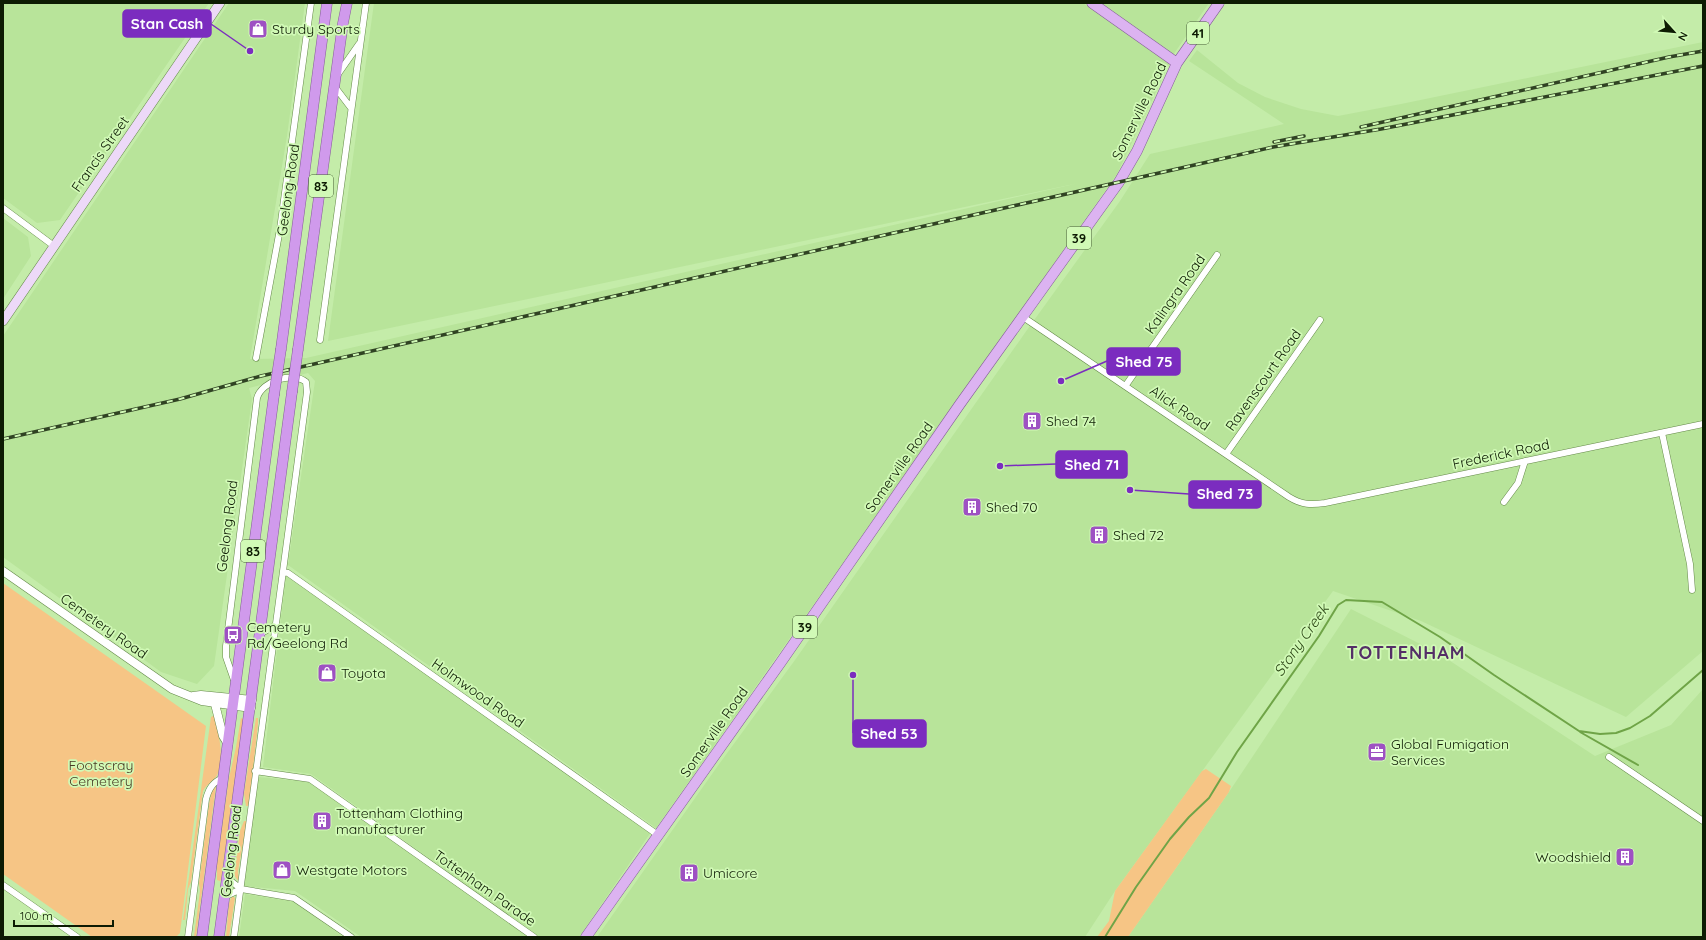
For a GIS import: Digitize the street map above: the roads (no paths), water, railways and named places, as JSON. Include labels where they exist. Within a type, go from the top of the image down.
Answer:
[{"type":"highway","name":"Geelong Road","points":[[202,937],[280,349],[328,3]]},
{"type":"highway","points":[[343,3],[343,23]]},
{"type":"highway","name":"Geelong Road","points":[[219,937],[292,392],[347,3]]},
{"type":"highway","points":[[207,898],[221,887],[226,887]]},
{"type":"main road","name":"Francis Street","points":[[3,321],[220,3]]},
{"type":"main road","points":[[1092,3],[1177,63]]},
{"type":"main road","name":"Somerville Road","points":[[586,937],[781,662],[960,404],[1122,178],[1138,151],[1177,63],[1219,3]]},
{"type":"street","name":"Geelong Road","points":[[256,358],[280,229],[311,3]]},
{"type":"street","name":"Geelong Road","points":[[320,340],[366,3]]},
{"type":"street","name":"Geelong Road","points":[[336,82],[360,43]]},
{"type":"street","points":[[336,82],[351,108]]},
{"type":"street","points":[[3,208],[54,246]]},
{"type":"street","name":"Kalingra Road","points":[[1126,386],[1217,256]]},
{"type":"street","name":"Alick Road","points":[[1023,317],[1289,497],[1304,505]]},
{"type":"street","name":"Ravenscourt Road","points":[[1226,454],[1320,320]]},
{"type":"street","name":"Geelong Road","points":[[234,937],[264,702],[276,625],[307,388],[306,382],[298,378],[278,380],[268,383],[261,389],[257,398],[226,646],[226,657],[236,683]]},
{"type":"street","name":"Frederick Road","points":[[1304,505],[1325,503],[1703,424]]},
{"type":"street","points":[[1662,433],[1690,564],[1692,590]]},
{"type":"street","points":[[1504,502],[1518,483],[1525,461]]},
{"type":"street","name":"Cemetery Road","points":[[3,571],[162,683],[181,694],[193,696],[201,695],[251,704],[264,702]]},
{"type":"street","name":"Holmwood Road","points":[[283,572],[288,573],[658,835]]},
{"type":"street","points":[[260,634],[276,625]]},
{"type":"street","name":"Cemetery Road","points":[[193,696],[202,701],[215,704],[233,701]]},
{"type":"street","points":[[215,704],[222,736],[228,744]]},
{"type":"street","points":[[1609,757],[1703,821]]},
{"type":"street","name":"Tottenham Parade","points":[[256,771],[310,779],[534,937]]},
{"type":"street","points":[[188,937],[207,795],[210,786],[223,778]]},
{"type":"street","points":[[3,885],[77,937]]},
{"type":"street","points":[[226,887],[241,889]]},
{"type":"street","points":[[226,887],[294,898],[351,937]]},
{"type":"waterway","name":"Stony Creek","points":[[1105,937],[1136,887],[1170,839],[1189,817],[1209,798],[1237,752],[1319,636],[1338,605],[1346,600],[1382,602],[1440,637],[1494,675],[1579,731],[1600,734],[1616,733],[1630,728],[1650,716],[1703,670]]},
{"type":"waterway","points":[[1580,732],[1638,765]]},
{"type":"railway","points":[[1361,127],[1669,57],[1703,51]]},
{"type":"railway","points":[[3,439],[180,399],[261,376],[1273,147],[1381,129],[1703,66]]},
{"type":"railway","points":[[1274,142],[1304,136]]},
{"type":"place","name":"Sturdy Sports","points":[[258,29]]},
{"type":"place","name":"Stan Cash","points":[[250,51]]},
{"type":"place","name":"Shed 75","points":[[1061,381]]},
{"type":"place","name":"Shed 74","points":[[1032,421]]},
{"type":"place","name":"Shed 71","points":[[1000,466]]},
{"type":"place","name":"Shed 73","points":[[1130,490]]},
{"type":"place","name":"Shed 70","points":[[972,507]]},
{"type":"place","name":"Shed 72","points":[[1099,535]]},
{"type":"place","name":"Cemetery Rd/Geelong Rd","points":[[233,635]]},
{"type":"place","name":"Toyota","points":[[327,673]]},
{"type":"place","name":"Shed 53","points":[[853,675]]},
{"type":"place","name":"Global Fumigation Services","points":[[1377,752]]},
{"type":"place","name":"Tottenham Clothing manufacturer","points":[[322,821]]},
{"type":"place","name":"Woodshield","points":[[1625,857]]},
{"type":"place","name":"Westgate Motors","points":[[282,870]]},
{"type":"place","name":"Umicore","points":[[689,873]]},
{"type":"district","name":"TOTTENHAM","points":[[1406,652]]},
{"type":"park label","name":"Footscray Cemetery","points":[[101,774]]}]
